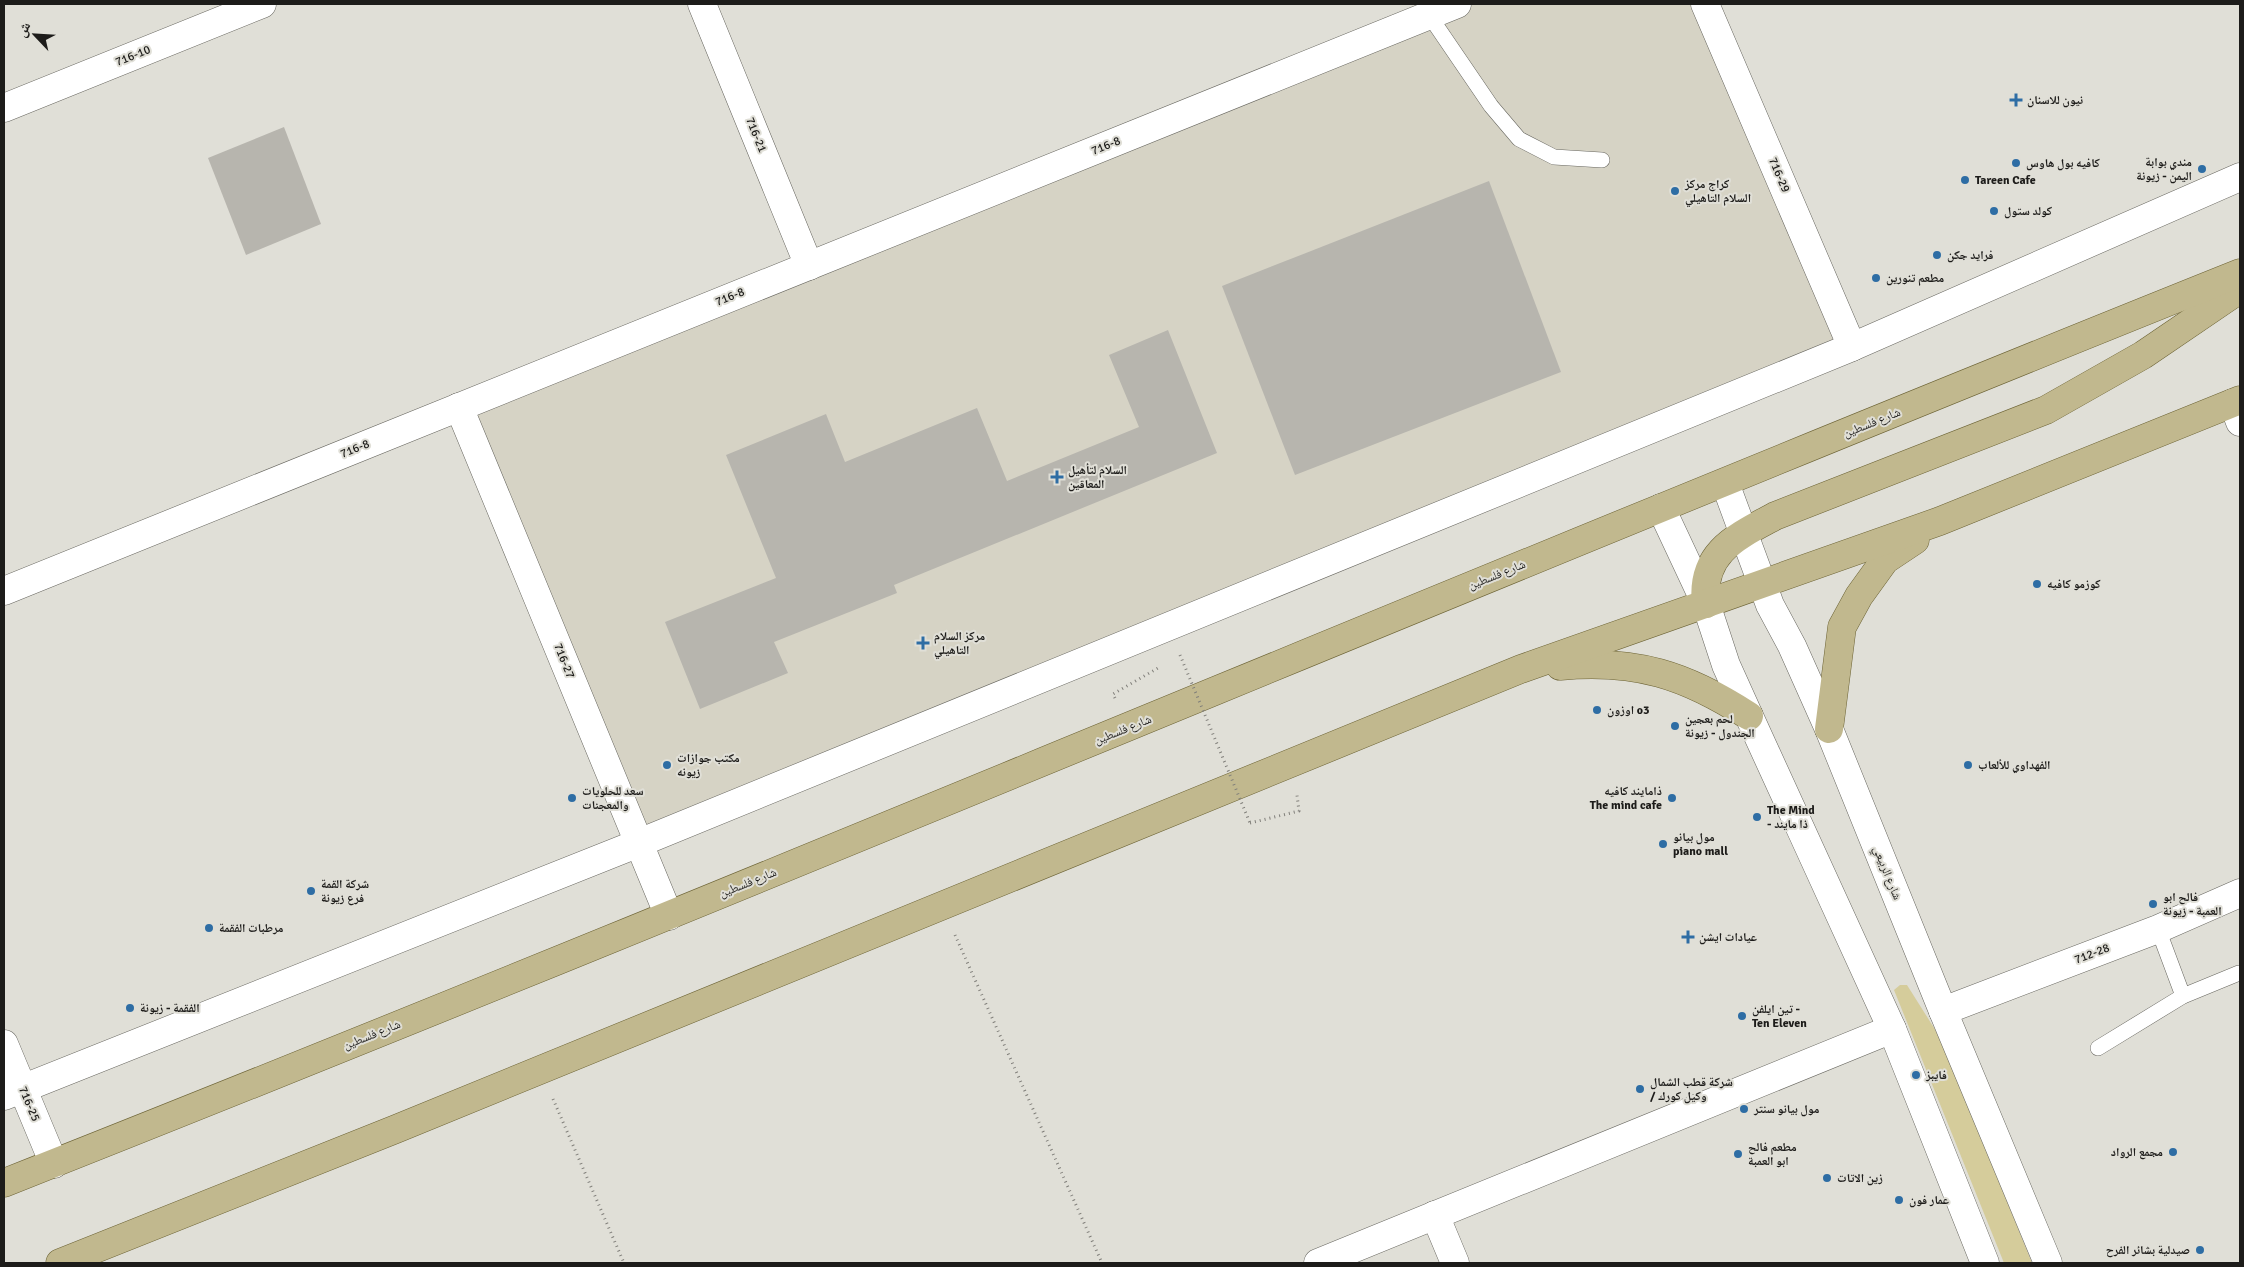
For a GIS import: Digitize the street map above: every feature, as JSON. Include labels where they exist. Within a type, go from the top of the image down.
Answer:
[{"type":"main road","name":"شارع فلسطين","points":[[4,1183],[669,916],[1661,508],[2240,273]]},
{"type":"main road","points":[[1706,604],[1704,587],[1707,572],[1715,558],[1744,533],[1775,516],[2046,410],[2143,355],[2240,289]]},
{"type":"main road","points":[[60,1263],[540,1070],[1521,669],[1940,521],[2238,408]]},
{"type":"main road","points":[[1830,729],[1842,627],[1859,596],[1885,560],[1940,521]]},
{"type":"main road","points":[[1521,669],[1590,663],[1644,668],[1678,678],[1718,696],[1749,716]]},
{"type":"street","name":"716-10","points":[[4,108],[262,4]]},
{"type":"street","name":"716-21","points":[[702,4],[809,266]]},
{"type":"street","name":"716-8","points":[[4,591],[1457,4]]},
{"type":"street","name":"716-29","points":[[1705,4],[1852,347]]},
{"type":"street","points":[[13,1092],[639,842],[1852,347],[2240,177]]},
{"type":"street","name":"716-27","points":[[459,407],[669,916]]},
{"type":"street","name":"شارع الربيعي","points":[[1726,483],[1762,584],[1830,729],[1943,1012],[2048,1263]]},
{"type":"street","points":[[1661,508],[1706,604],[1726,665],[1892,1029],[1985,1263]]},
{"type":"street","name":"712-28","points":[[1943,1012],[2158,929],[2240,894]]},
{"type":"street","points":[[1318,1263],[1892,1029]]},
{"type":"street","name":"716-25","points":[[4,1044],[13,1092],[54,1164]]},
{"type":"street","points":[[1435,1215],[1455,1263]]},
{"type":"lane","points":[[1429,15],[1491,106],[1519,138],[1554,157],[1602,160]]},
{"type":"lane","points":[[2158,929],[2183,996]]},
{"type":"lane","points":[[2098,1048],[2183,996],[2240,973]]},
{"type":"path","points":[[1172,660],[1180,655],[1250,823],[1299,811]]},
{"type":"path","points":[[1113,694],[1164,665]]},
{"type":"path","points":[[942,906],[1102,1263]]},
{"type":"path","points":[[540,1070],[624,1263]]},
{"type":"shaded area","points":[[1457,4],[1705,4],[1852,347],[639,843],[459,407]]},
{"type":"shaded area","points":[[1900,985],[1907,985],[1936,1031],[1951,1063],[2032,1263],[2004,1263],[1894,990]]},
{"type":"building","points":[[284,127],[321,224],[246,255],[208,158]]},
{"type":"building","points":[[1489,181],[1561,372],[1295,475],[1222,286]]},
{"type":"building","points":[[1168,330],[1217,453],[894,585],[897,593],[774,642],[788,673],[700,709],[665,622],[776,578],[726,455],[826,414],[845,462],[977,408],[1007,481],[1139,427],[1109,355]]},
{"type":"place","name":"نيون للاسنان","points":[[2016,100]]},
{"type":"place","name":"كافيه بول هاوس","points":[[2016,163]]},
{"type":"place","name":"مندي بوابة اليمن - زيونة","points":[[2202,169]]},
{"type":"place","name":"Tareen Cafe","points":[[1965,180]]},
{"type":"place","name":"كراج مركز السلام التاهيلي","points":[[1675,191]]},
{"type":"place","name":"كولد ستول","points":[[1994,211]]},
{"type":"place","name":"فرايد جكن","points":[[1937,255]]},
{"type":"place","name":"مطعم تنورين","points":[[1876,278]]},
{"type":"place","name":"السلام لتأهيل المعاقين","points":[[1057,477]]},
{"type":"place","name":"كوزمو كافيه","points":[[2037,584]]},
{"type":"place","name":"مركز السلام التاهيلي","points":[[923,643]]},
{"type":"place","name":"اوزون o3","points":[[1597,710]]},
{"type":"place","name":"لحم بعجين الجندول - زيونة","points":[[1675,726]]},
{"type":"place","name":"مكتب جوازات زيونه","points":[[667,765]]},
{"type":"place","name":"الفهداوي للألعاب","points":[[1968,765]]},
{"type":"place","name":"سعد للحلويات والمعجنات","points":[[572,798]]},
{"type":"place","name":"ذامايند كافيه The mind cafe","points":[[1672,798]]},
{"type":"place","name":"The Mind - ذا مايند","points":[[1757,817]]},
{"type":"place","name":"مول بيانو piano mall","points":[[1663,844]]},
{"type":"place","name":"شركة القمة فرع زيونة","points":[[311,891]]},
{"type":"place","name":"فالح ابو العمبة - زيونة","points":[[2153,904]]},
{"type":"place","name":"مرطبات الفقمة","points":[[209,928]]},
{"type":"place","name":"عيادات ايشن","points":[[1688,937]]},
{"type":"place","name":"الفقمة - زيونة","points":[[130,1008]]},
{"type":"place","name":"تين ايلفن - Ten Eleven","points":[[1742,1016]]},
{"type":"place","name":"فايبز","points":[[1916,1075]]},
{"type":"place","name":"شركة قطب الشمال / وكيل كورك","points":[[1640,1089]]},
{"type":"place","name":"مول بيانو سنتر","points":[[1744,1109]]},
{"type":"place","name":"مجمع الرواد","points":[[2173,1152]]},
{"type":"place","name":"مطعم فالح ابو العمبة","points":[[1738,1154]]},
{"type":"place","name":"زين الاتات","points":[[1827,1178]]},
{"type":"place","name":"عمار فون","points":[[1899,1200]]},
{"type":"place","name":"صيدلية بشائر الفرح","points":[[2200,1250]]}]
